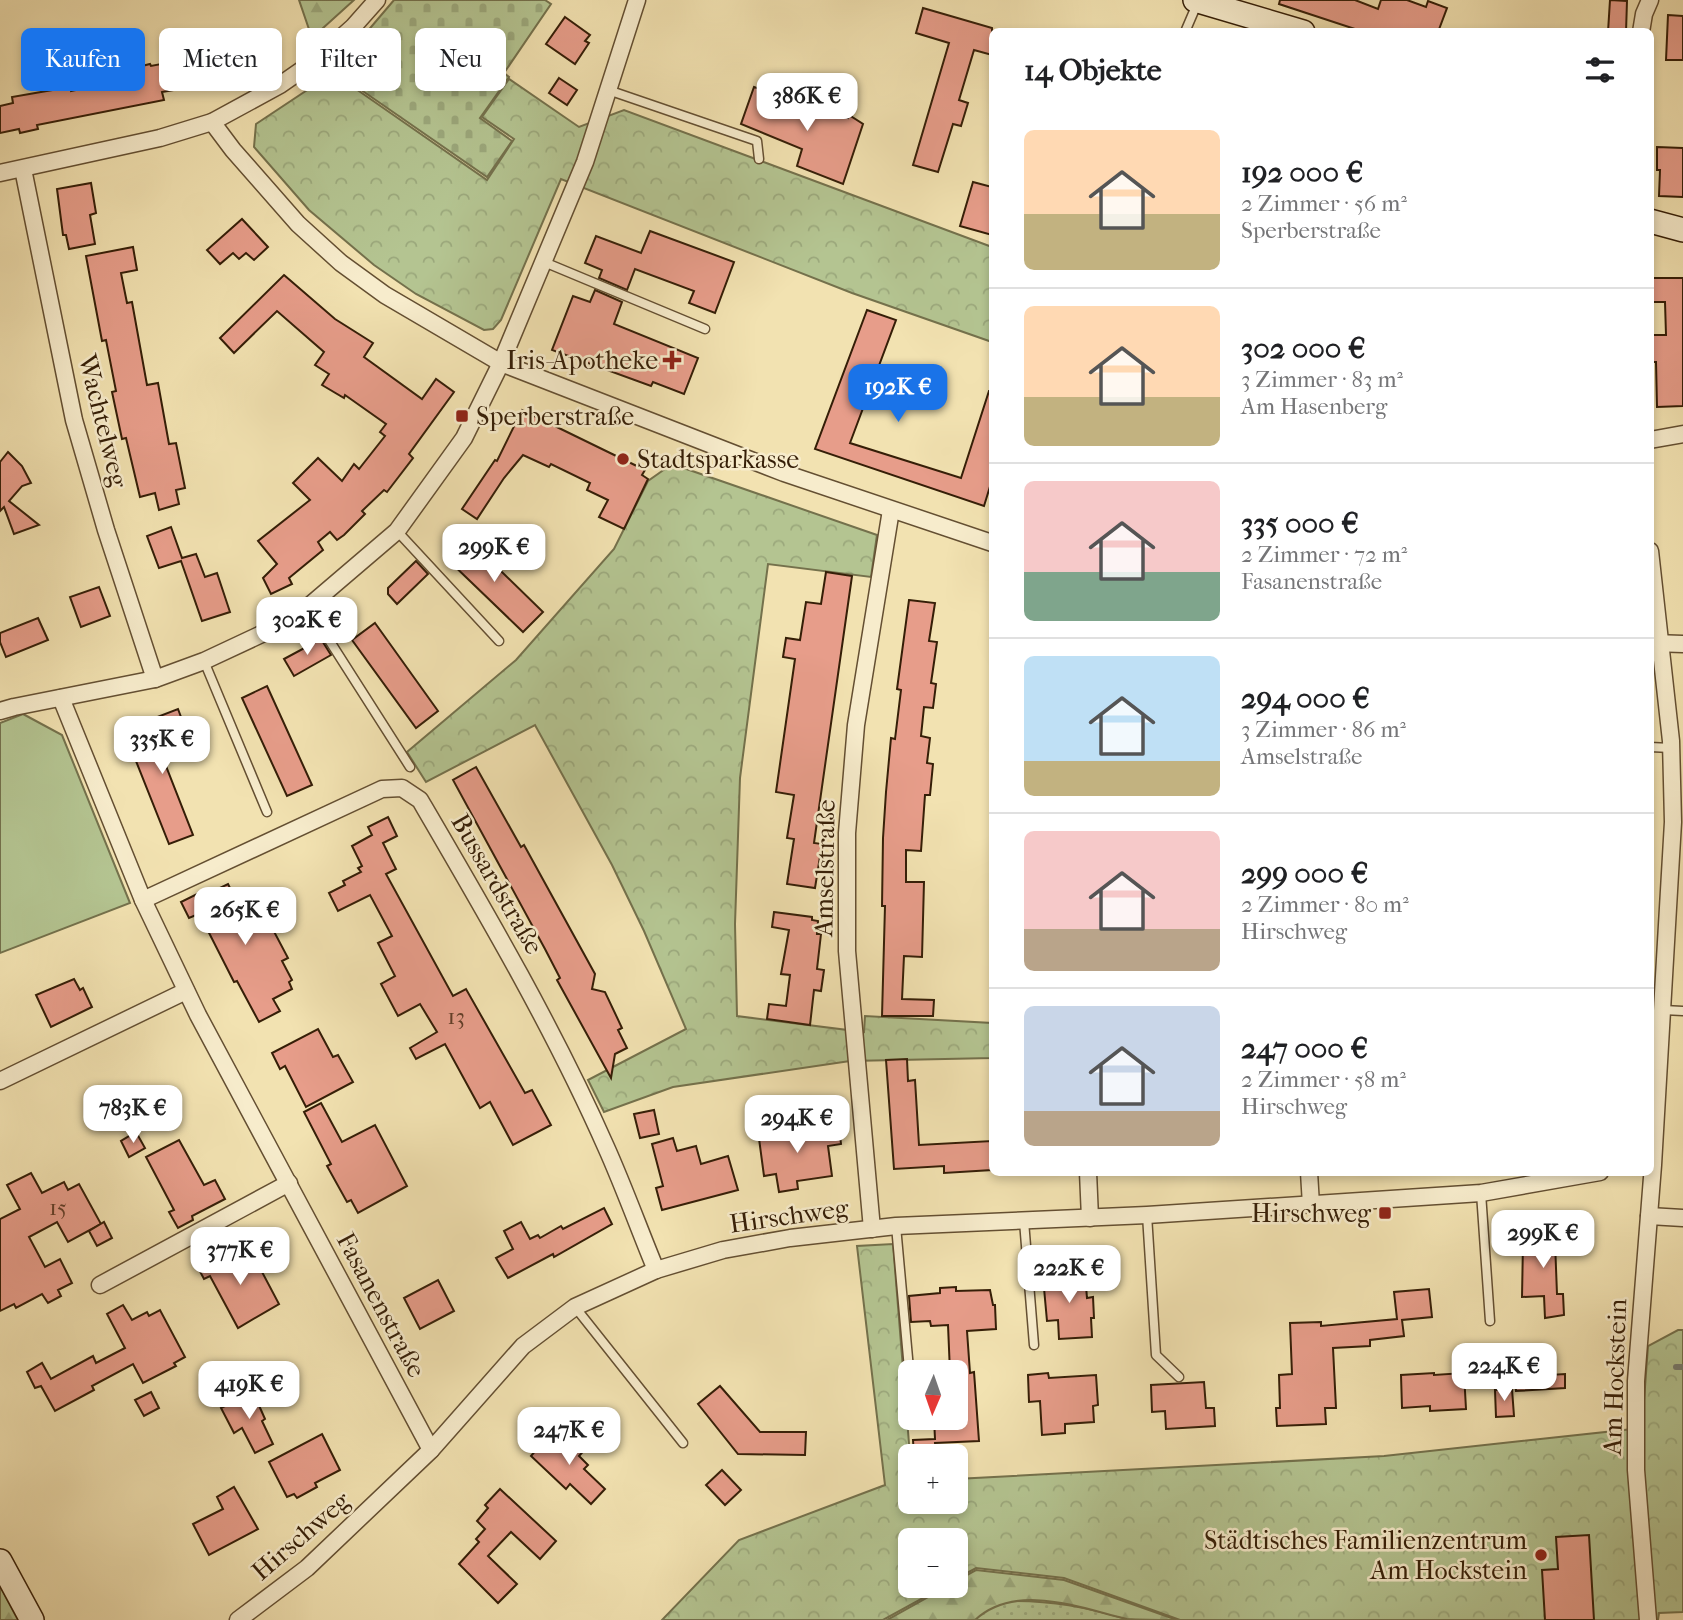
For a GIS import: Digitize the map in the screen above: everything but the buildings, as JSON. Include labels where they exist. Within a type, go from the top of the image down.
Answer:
[{"type":"street","points":[[0,173],[160,138],[212,122],[280,85],[316,60],[353,27],[377,0]]},
{"type":"street","points":[[0,711],[155,679],[204,660],[283,624],[308,607],[397,531],[464,438],[501,363],[585,162],[637,0]]},
{"type":"street","points":[[1196,0],[1290,28]]},
{"type":"street","points":[[1642,28],[1650,0]]},
{"type":"street","points":[[212,122],[298,225],[341,263],[385,295],[501,363],[783,473],[989,542]]},
{"type":"street","name":"Wachtelweg","points":[[23,169],[74,420],[106,530],[155,679]]},
{"type":"street","points":[[1654,222],[1683,230]]},
{"type":"street","points":[[1654,439],[1683,434]]},
{"type":"street","name":"Amselstraße","points":[[872,1229],[847,951],[848,833],[856,725],[891,510]]},
{"type":"street","name":"Am Hockstein","points":[[1654,625],[1671,748],[1673,822],[1654,1138]]},
{"type":"street","points":[[1655,643],[1683,644]]},
{"type":"street","name":"Fasanenstraße","points":[[61,698],[143,900],[186,991],[431,1450]]},
{"type":"street","name":"Bussardstraße","points":[[143,900],[382,789],[402,788],[420,800],[508,949],[568,1068],[606,1147],[656,1270]]},
{"type":"street","points":[[0,1080],[186,991]]},
{"type":"street","points":[[1088,1176],[1090,1217]]},
{"type":"street","points":[[1309,1176],[1311,1205]]},
{"type":"street","name":"Hirschweg","points":[[238,1620],[307,1567],[431,1450],[523,1346],[575,1307],[656,1270],[723,1250],[790,1238],[896,1226],[1147,1215],[1481,1193],[1577,1176]]},
{"type":"street","name":"Am Hockstein","points":[[1648,1620],[1636,1469],[1636,1406],[1651,1176]]},
{"type":"street","points":[[100,1285],[289,1183]]},
{"type":"street","points":[[1649,1216],[1683,1218]]},
{"type":"street","points":[[0,1561],[32,1620]]},
{"type":"lane","points":[[1186,28],[1196,0]]},
{"type":"lane","points":[[608,90],[757,141],[760,159]]},
{"type":"lane","points":[[544,262],[705,329]]},
{"type":"lane","points":[[397,531],[499,641]]},
{"type":"lane","points":[[308,607],[410,767]]},
{"type":"lane","points":[[204,660],[267,812]]},
{"type":"lane","points":[[1654,747],[1671,748]]},
{"type":"lane","points":[[1663,1010],[1683,1011]]},
{"type":"lane","points":[[1481,1193],[1490,1321]]},
{"type":"lane","points":[[1147,1215],[1156,1355],[1179,1377]]},
{"type":"lane","points":[[1024,1221],[1034,1345]]},
{"type":"lane","points":[[896,1226],[908,1360]]},
{"type":"lane","points":[[575,1307],[683,1443]]},
{"type":"green space","points":[[299,0],[354,0],[323,28],[309,28]]},
{"type":"green space","points":[[394,0],[545,0],[551,4],[506,70],[506,28],[415,28],[415,91],[499,91],[480,118],[512,141],[487,177],[363,91],[401,91],[401,28],[370,28]]},
{"type":"green space","points":[[509,79],[579,127],[624,110],[989,246],[989,341],[852,293],[561,179],[501,320],[493,329],[484,330],[416,294],[374,265],[309,210],[254,147],[256,124],[306,91],[359,91],[487,180],[514,139],[482,117],[500,91],[506,91]]},
{"type":"green space","points":[[672,464],[877,535],[871,577],[768,564],[740,778],[735,924],[737,1016],[864,1032],[865,1016],[989,1023],[989,1058],[850,1061],[673,1087],[604,1112],[588,1080],[686,1029],[612,865],[535,725],[426,782],[407,752],[516,660],[614,549],[648,481]]},
{"type":"green space","points":[[23,714],[62,735],[130,903],[0,953],[0,723]]},
{"type":"green space","points":[[893,1244],[902,1360],[898,1360],[898,1430],[908,1430],[909,1444],[898,1444],[898,1514],[968,1514],[968,1478],[1384,1456],[1642,1428],[1648,1346],[1683,1330],[1683,1612],[1659,1613],[1658,1620],[1180,1620],[1064,1578],[976,1568],[968,1572],[968,1528],[898,1528],[898,1598],[923,1598],[883,1620],[662,1620],[739,1540],[885,1485],[857,1246]]},
{"type":"green space","points":[[976,1570],[1064,1580],[1177,1620],[1127,1619],[1069,1604],[1029,1600],[1009,1602],[991,1609],[975,1620],[887,1620],[926,1598],[968,1598],[968,1574]]},
{"type":"green space","points":[[0,1586],[18,1620],[0,1620]]},
{"type":"green space","points":[[1006,1601],[1069,1605],[1130,1620],[975,1620],[984,1611]]},
{"type":"waterway","points":[[1676,1367],[1683,1367]]},
{"type":"place","name":"Iris-Apotheke","points":[[672,360]]},
{"type":"place","name":"Sperberstraße","points":[[462,416]]},
{"type":"place","name":"Stadtsparkasse","points":[[623,459]]},
{"type":"place","name":"Hirschweg","points":[[1385,1213]]},
{"type":"place","name":"Städtisches Familienzentrum Am Hockstein","points":[[1541,1555]]}]
